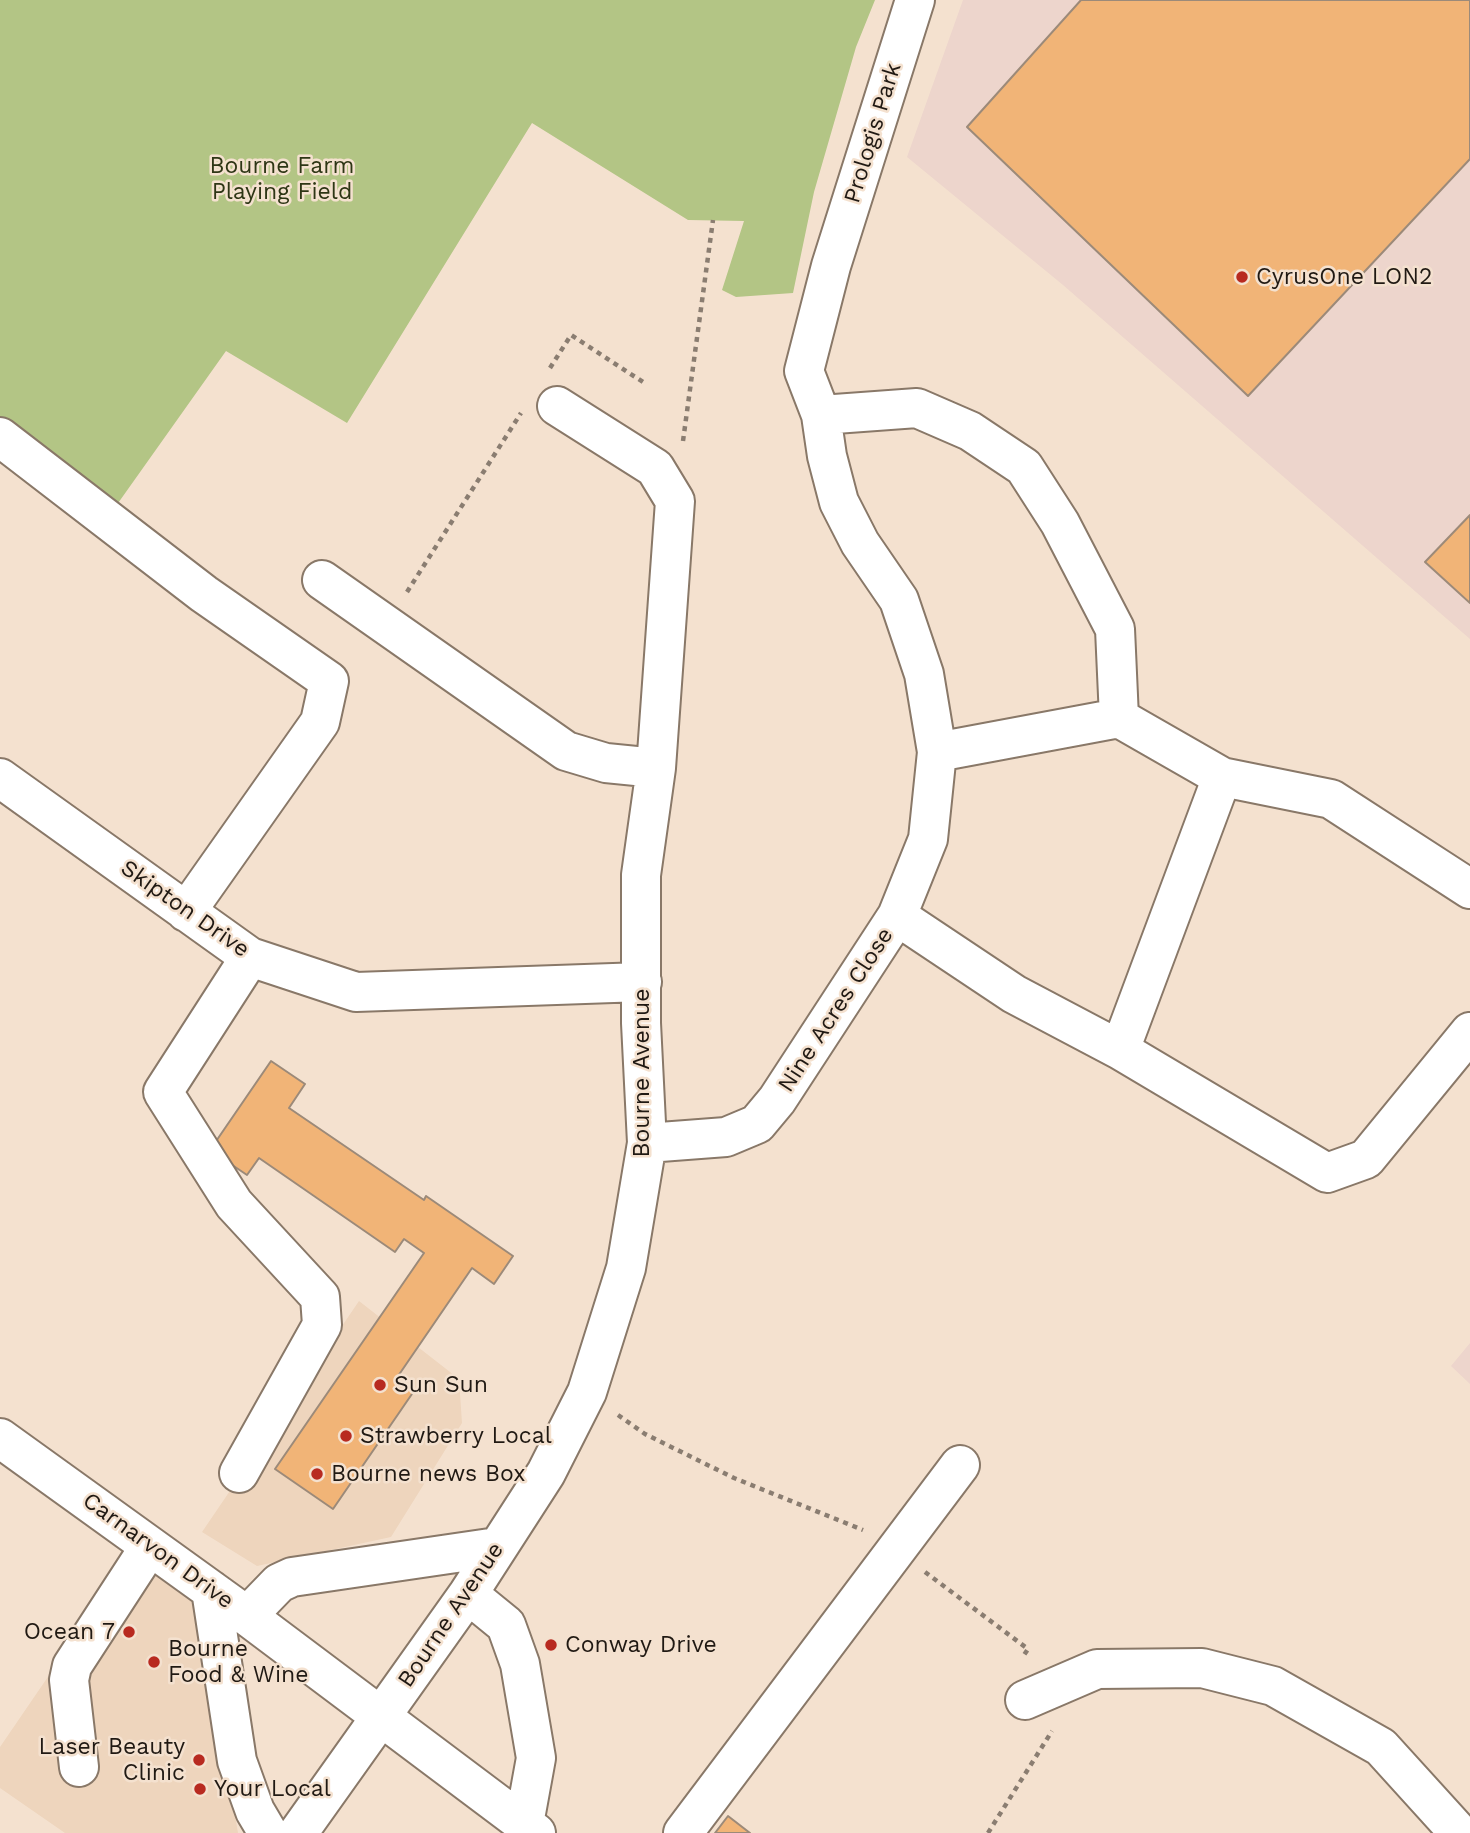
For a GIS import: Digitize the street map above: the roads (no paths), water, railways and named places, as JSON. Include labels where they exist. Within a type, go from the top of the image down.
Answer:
[{"type":"street","name":"Prologis Park","points":[[821,415],[804,371],[831,267],[915,0]]},
{"type":"street","name":"Bourne Avenue","points":[[298,1833],[468,1594],[546,1473],[587,1392],[626,1268],[647,1143],[641,1023],[641,875],[656,768],[675,501],[655,468],[542,405]]},
{"type":"street","points":[[821,415],[917,408],[970,431],[1024,467],[1060,523],[1115,629],[1119,718]]},
{"type":"street","name":"Nine Acres Close","points":[[647,1143],[726,1137],[757,1124],[784,1090],[897,916],[928,839],[936,768],[924,674],[899,600],[860,543],[839,502],[827,456],[821,415]]},
{"type":"street","points":[[0,437],[204,594],[329,681],[320,722],[186,912]]},
{"type":"street","points":[[322,580],[566,751],[606,763],[656,768]]},
{"type":"street","points":[[936,768],[1119,718],[1222,777],[1331,799],[1470,889]]},
{"type":"street","points":[[1121,1050],[1222,777]]},
{"type":"street","name":"Skipton Drive","points":[[0,778],[250,957],[356,992],[642,982]]},
{"type":"street","points":[[897,916],[1014,994],[1121,1050],[1327,1173],[1366,1159],[1470,1032]]},
{"type":"street","points":[[239,1473],[322,1325],[320,1297],[234,1204],[163,1092],[250,957]]},
{"type":"street","name":"Carnarvon Drive","points":[[0,1438],[382,1717]]},
{"type":"street","points":[[684,1833],[960,1465]]},
{"type":"street","points":[[79,1767],[69,1680],[72,1666],[150,1546]]},
{"type":"street","points":[[247,1616],[279,1583],[292,1577],[497,1548]]},
{"type":"street","points":[[211,1590],[237,1761],[255,1811],[268,1833]]},
{"type":"street","points":[[382,1717],[519,1830],[536,1758],[520,1664],[506,1625],[468,1594]]},
{"type":"street","points":[[1025,1700],[1097,1669],[1202,1668],[1273,1686],[1381,1746],[1459,1833]]},
{"type":"place","name":"CyrusOne LON2","points":[[1242,277]]},
{"type":"place","name":"Sun Sun","points":[[380,1385]]},
{"type":"place","name":"Strawberry Local","points":[[346,1436]]},
{"type":"place","name":"Bourne news Box","points":[[317,1474]]},
{"type":"place","name":"Ocean 7","points":[[129,1632]]},
{"type":"place","name":"Conway Drive","points":[[551,1645]]},
{"type":"place","name":"Bourne Food & Wine","points":[[154,1662]]},
{"type":"place","name":"Laser Beauty Clinic","points":[[199,1760]]},
{"type":"place","name":"Your Local","points":[[200,1789]]},
{"type":"park label","name":"Bourne Farm Playing Field","points":[[282,179]]}]
